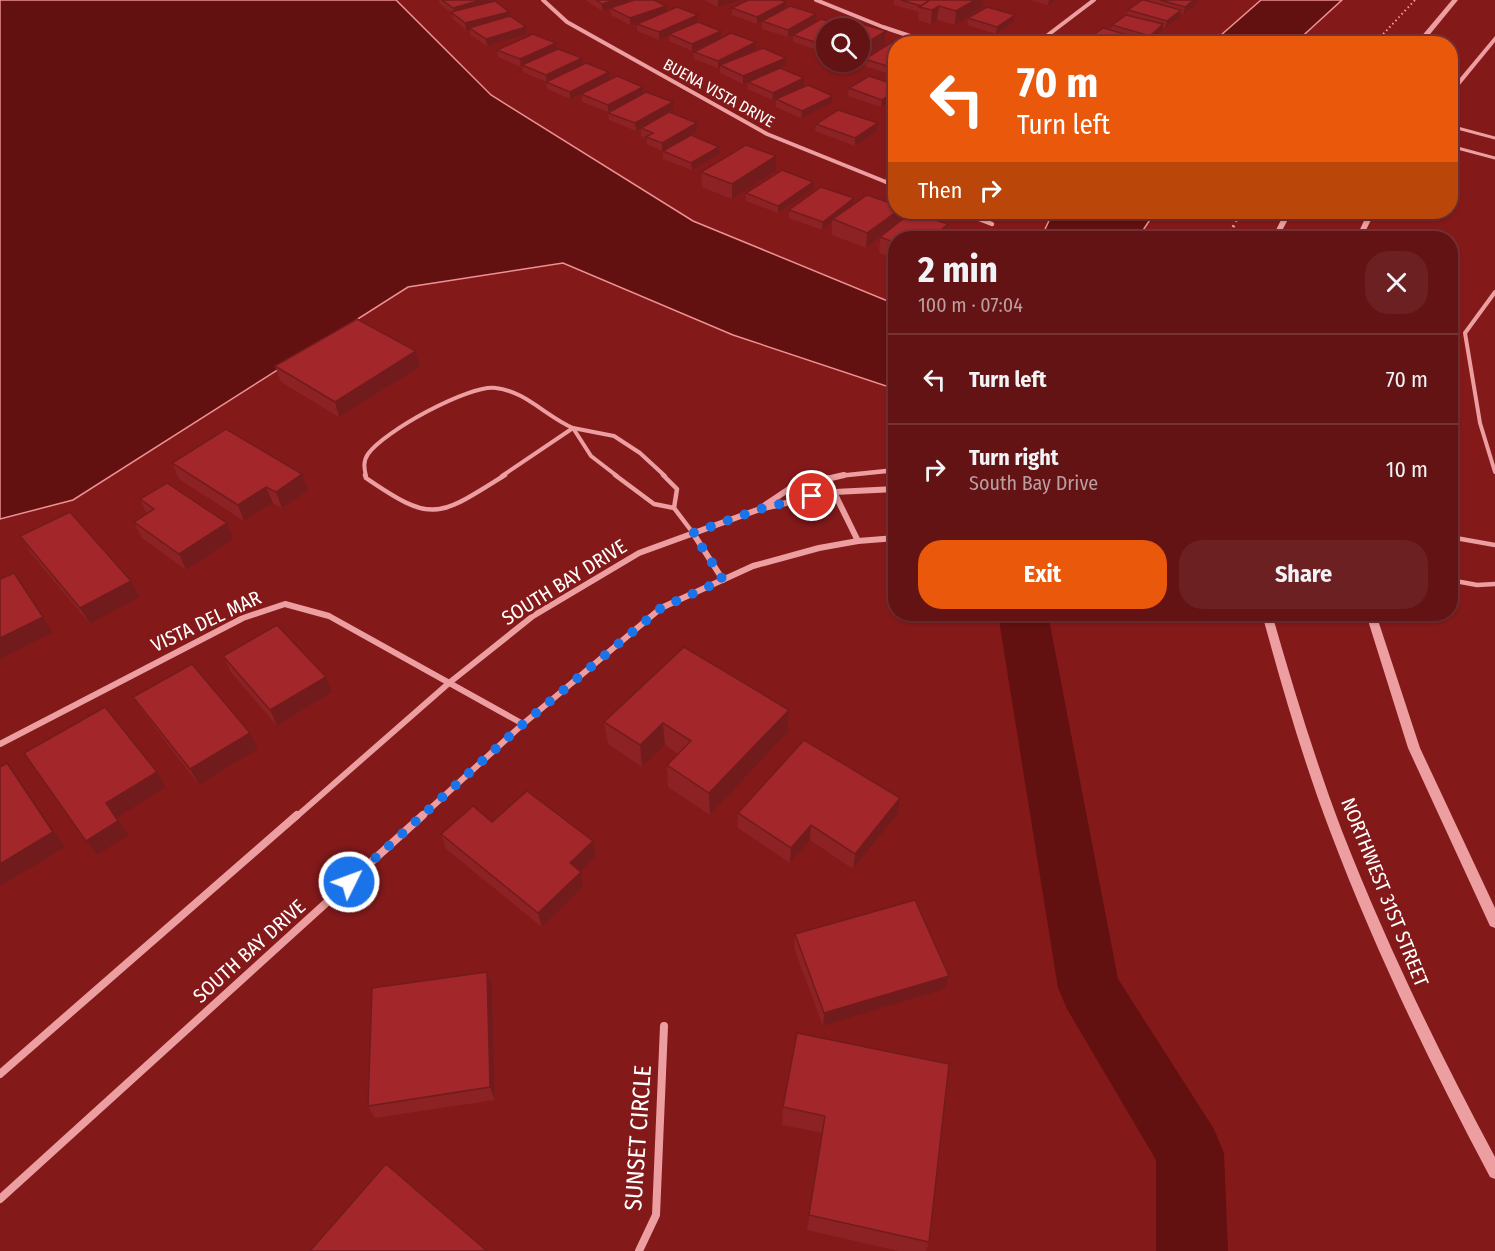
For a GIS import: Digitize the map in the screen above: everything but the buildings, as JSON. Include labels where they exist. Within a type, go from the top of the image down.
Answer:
[{"type":"street","name":"BUENA VISTA DRIVE","points":[[543,0],[567,22],[767,134],[886,182]]},
{"type":"street","points":[[816,0],[910,36]]},
{"type":"street","points":[[1047,36],[1094,0]]},
{"type":"street","points":[[1425,36],[1455,0]]},
{"type":"street","points":[[1458,85],[1495,38]]},
{"type":"street","points":[[979,219],[992,224]]},
{"type":"street","name":"SOUTH BAY DRIVE","points":[[760,509],[792,487],[846,474],[888,471]]},
{"type":"street","points":[[827,478],[858,541]]},
{"type":"street","name":"SOUTH BAY DRIVE","points":[[0,1074],[449,683],[533,616],[639,554],[760,509],[834,492],[888,489]]},
{"type":"street","points":[[693,533],[723,580]]},
{"type":"street","name":"SOUTH BAY DRIVE","points":[[0,1199],[523,724],[661,608],[753,566],[819,548],[888,538]]},
{"type":"street","name":"VISTA DEL MAR","points":[[0,744],[243,618],[285,604],[329,616],[523,724]]},
{"type":"street","name":"NORTHWEST 31ST STREET","points":[[1269,621],[1279,662],[1356,882],[1400,985],[1495,1172]]},
{"type":"street","points":[[1373,621],[1414,748],[1495,922]]},
{"type":"street","name":"SUNSET CIRCLE","points":[[639,1251],[656,1215],[664,1026]]},
{"type":"lane","points":[[1458,128],[1495,138]]},
{"type":"lane","points":[[1458,148],[1495,158]]},
{"type":"lane","points":[[1495,292],[1465,333],[1480,423],[1495,472]]},
{"type":"lane","points":[[573,428],[467,497],[448,508],[435,512],[413,508],[366,478],[363,466],[364,457],[374,447],[462,392],[507,389],[573,428],[594,430],[615,436],[657,467],[677,489],[674,508]]},
{"type":"lane","points":[[573,428],[591,456],[654,504],[674,508],[693,533]]},
{"type":"lane","points":[[1458,538],[1495,545]]},
{"type":"lane","points":[[1458,581],[1477,585],[1495,584]]},
{"type":"path","points":[[1381,36],[1415,0]]},
{"type":"shaded area","points":[[0,0],[396,0],[491,95],[693,221],[888,301],[888,387],[733,335],[563,263],[408,287],[73,500],[0,519]]},
{"type":"shaded area","points":[[1261,0],[1342,0],[1303,36],[1220,36]]},
{"type":"shaded area","points":[[1050,219],[1150,219],[1143,231],[1044,231]]},
{"type":"waterway","points":[[1024,621],[1089,988],[1190,1153],[1192,1251]]},
{"type":"route","points":[[349,882],[523,724],[661,608],[723,580],[693,533],[760,509],[812,496]]}]
